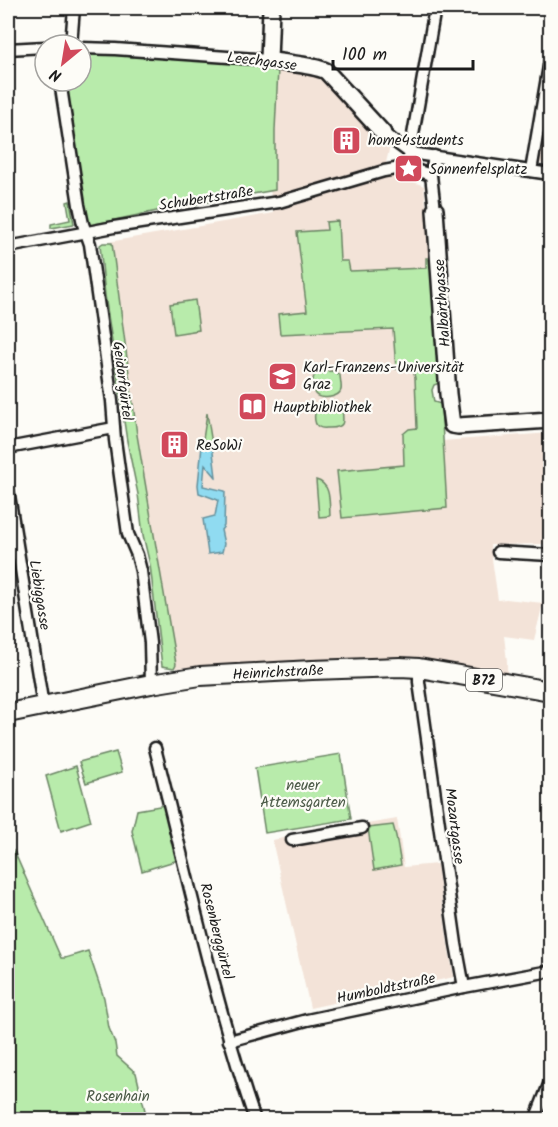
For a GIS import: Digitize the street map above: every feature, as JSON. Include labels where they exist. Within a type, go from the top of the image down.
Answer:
[{"type":"main road","name":"Heinrichstraße","points":[[8,713],[200,676],[312,670],[419,668],[550,691]]},
{"type":"street","points":[[72,33],[74,8]]},
{"type":"street","points":[[269,60],[271,8]]},
{"type":"street","points":[[434,156],[431,175],[406,167],[435,8]]},
{"type":"street","points":[[8,49],[33,48]]},
{"type":"street","name":"Leechgasse","points":[[93,48],[269,60],[320,68],[326,71],[383,133],[410,153]]},
{"type":"street","points":[[531,171],[550,60]]},
{"type":"street","name":"Geidorfgürtel","points":[[62,93],[79,205],[90,244],[128,534],[141,571],[150,643],[151,684]]},
{"type":"street","points":[[410,153],[550,174]]},
{"type":"street","name":"Schubertstraße","points":[[8,247],[279,202],[384,171],[406,167]]},
{"type":"street","name":"Halbärthgasse","points":[[431,175],[452,425],[550,420]]},
{"type":"street","points":[[8,448],[114,428]]},
{"type":"street","name":"Liebiggasse","points":[[8,489],[44,706]]},
{"type":"street","points":[[498,552],[550,555]]},
{"type":"street","name":"Mozartgasse","points":[[419,668],[419,682],[464,987]]},
{"type":"street","name":"Rosenberggürtel","points":[[155,748],[229,1041],[255,1119]]},
{"type":"street","points":[[292,840],[362,828]]},
{"type":"street","name":"Humboldtstraße","points":[[229,1041],[307,1020],[550,971]]},
{"type":"street","points":[[536,1119],[550,1082]]},
{"type":"shaded area","name":"Karl-Franzens-Universität Graz","points":[[278,69],[323,77],[390,146],[385,167],[391,173],[424,186],[432,267],[439,383],[434,385],[432,390],[434,402],[441,404],[442,441],[550,433],[550,544],[490,545],[498,600],[543,603],[534,640],[504,636],[507,673],[411,659],[174,668],[103,243],[274,213],[270,190],[275,189]]},
{"type":"shaded area","points":[[550,103],[550,165],[539,163]]},
{"type":"shaded area","points":[[397,819],[404,867],[437,864],[454,977],[310,1008],[272,840]]},
{"type":"green space","points":[[93,54],[252,62],[278,69],[275,190],[91,225],[83,224],[62,93],[93,93]]},
{"type":"green space","points":[[70,201],[74,224],[51,228],[51,224],[70,220],[67,202]]},
{"type":"green space","points":[[338,221],[340,261],[348,261],[350,271],[426,268],[426,258],[431,258],[439,383],[434,385],[432,390],[434,402],[441,404],[447,508],[342,518],[337,471],[404,465],[403,434],[409,429],[417,428],[415,368],[396,369],[393,329],[280,334],[278,314],[307,311],[297,232],[327,230],[326,222]]},
{"type":"green space","points":[[112,243],[137,435],[176,664],[174,668],[162,666],[150,565],[127,441],[105,295],[100,245]]},
{"type":"green space","points":[[195,300],[199,330],[174,334],[170,304]]},
{"type":"green space","points":[[333,371],[340,375],[340,393],[329,397],[317,396],[313,390],[315,374]]},
{"type":"green space","points":[[335,404],[342,409],[341,426],[319,427],[315,420],[318,408]]},
{"type":"green space","points":[[207,413],[212,444],[202,446]]},
{"type":"green space","points":[[316,480],[325,485],[327,490],[330,516],[319,517]]},
{"type":"green space","points":[[116,752],[122,772],[86,783],[79,762]]},
{"type":"green space","name":"neuer Attemsgarten","points":[[341,754],[351,819],[265,833],[255,768]]},
{"type":"green space","points":[[76,766],[91,821],[61,831],[46,776]]},
{"type":"green space","points":[[165,805],[178,860],[142,871],[132,831],[137,810]]},
{"type":"green space","name":"neuer Attemsgarten","points":[[393,825],[401,865],[374,870],[368,828]]},
{"type":"green space","name":"Rosenhain","points":[[14,851],[61,958],[88,951],[104,998],[117,1056],[136,1073],[147,1119],[8,1119],[8,863]]},
{"type":"water","points":[[212,444],[216,477],[205,464],[203,486],[225,491],[224,526],[221,530],[224,544],[222,552],[208,554],[203,519],[215,516],[218,500],[199,493],[198,485],[202,446]]},
{"type":"place","name":"home4students","points":[[347,140]]},
{"type":"place","name":"Sonnenfelsplatz","points":[[408,169]]},
{"type":"place","name":"Karl-Franzens-Universität Graz","points":[[282,376]]},
{"type":"place","name":"Hauptbibliothek","points":[[252,407]]},
{"type":"place","name":"ReSoWi","points":[[175,445]]}]
